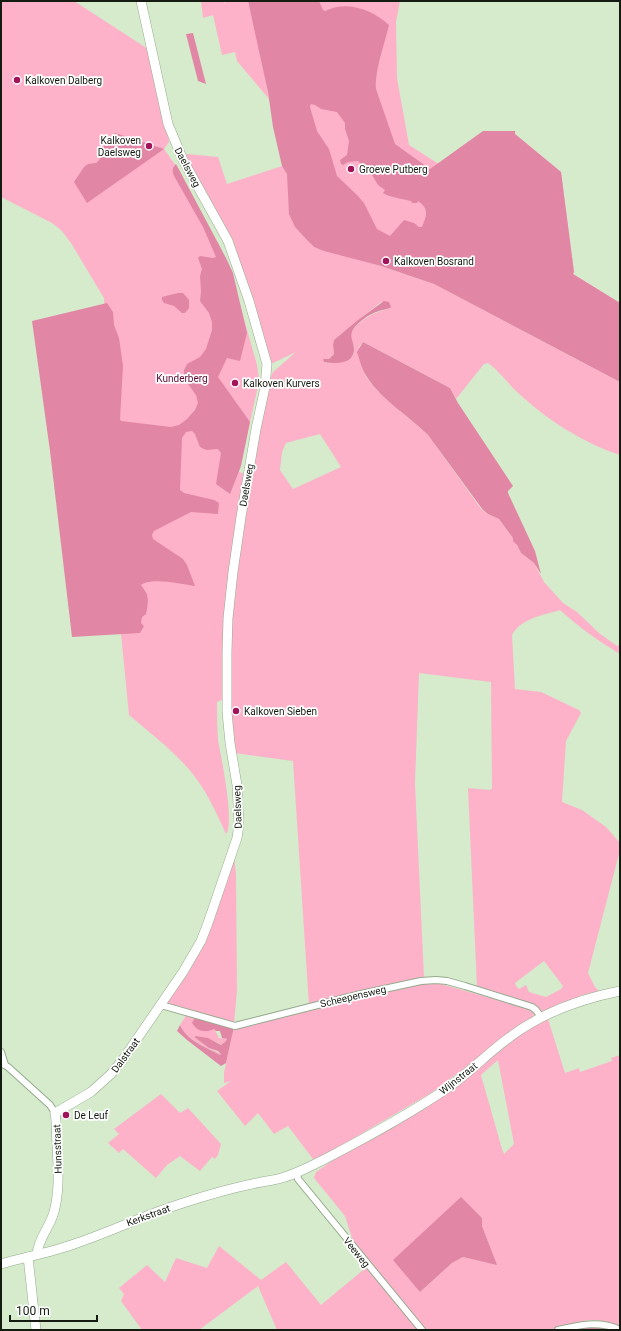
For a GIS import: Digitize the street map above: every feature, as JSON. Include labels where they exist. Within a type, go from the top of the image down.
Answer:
[{"type":"street","name":"Daelsweg","points":[[141,1],[168,124],[180,154],[228,241],[249,301],[267,364],[266,382],[240,517],[228,618],[227,712],[230,743],[237,785],[239,813],[238,830],[231,856],[201,941],[178,980]]},
{"type":"street","name":"Dalstraat","points":[[55,1113],[84,1098],[105,1081],[124,1058],[178,980]]},
{"type":"street","name":"Scheepensweg","points":[[161,1004],[235,1026],[372,991],[421,981],[436,980],[447,981],[530,1006],[536,1010],[541,1018]]},
{"type":"street","name":"Wijnstraat","points":[[297,1172],[360,1140],[426,1102],[451,1085],[509,1037],[541,1018],[573,1003],[620,990]]},
{"type":"street","points":[[1,1052],[3,1064]]},
{"type":"street","name":"Hunsstraat","points":[[3,1064],[50,1105],[55,1113],[57,1125],[58,1172],[56,1206],[50,1223],[32,1256]]},
{"type":"street","name":"Kerkstraat","points":[[1,1264],[76,1243],[179,1204],[227,1190],[273,1180],[297,1172]]},
{"type":"street","name":"Veeweg","points":[[297,1172],[298,1179],[422,1330]]},
{"type":"street","points":[[32,1256],[36,1330]]},
{"type":"street","points":[[558,1330],[588,1324],[604,1324],[620,1330]]},
{"type":"green space","name":"Kunderberg","points":[[1,1],[74,1],[148,49],[169,142],[164,149],[179,170],[205,220],[236,291],[257,365],[259,379],[239,472],[245,474],[244,509],[269,381],[273,372],[296,352],[271,364],[254,308],[184,155],[188,154],[218,157],[227,184],[282,166],[283,168],[252,1],[400,1],[396,22],[397,78],[409,145],[456,175],[506,131],[515,131],[515,134],[561,172],[574,272],[573,274],[620,303],[620,377],[478,301],[295,227],[314,247],[381,266],[434,284],[620,382],[620,455],[606,450],[565,429],[539,411],[488,363],[484,364],[456,399],[450,388],[363,342],[359,347],[363,369],[368,380],[383,396],[428,435],[482,510],[499,519],[513,538],[521,553],[534,563],[544,582],[563,603],[577,612],[599,633],[617,646],[620,644],[620,654],[589,634],[560,610],[527,621],[516,629],[512,635],[515,689],[541,692],[579,710],[581,713],[566,741],[562,802],[582,810],[606,827],[620,843],[620,850],[588,973],[595,987],[599,991],[582,995],[545,1012],[510,997],[477,988],[468,788],[490,790],[492,788],[491,682],[419,673],[415,783],[424,978],[309,1006],[293,761],[234,753],[224,699],[217,702],[218,740],[229,817],[226,834],[208,797],[188,769],[164,744],[129,715],[118,603],[104,298],[71,243],[61,230],[52,223],[1,197]],"holes":[[[381,302],[388,309],[367,317],[351,332],[354,348],[351,357],[344,362],[325,363],[323,359],[328,360],[334,354],[334,340]],[[320,434],[341,467],[293,489],[280,470],[282,452],[286,443]],[[544,961],[563,986],[561,989],[546,997],[529,992],[526,985],[519,989],[515,983]]]},
{"type":"green space","points":[[201,1],[222,1],[225,3],[227,1],[252,1],[248,2],[260,49],[269,99],[237,61],[235,52],[222,55],[213,15],[203,18]]},
{"type":"green space","points":[[234,854],[236,875],[237,990],[234,1024],[167,1004],[167,1002],[177,984]]},
{"type":"green space","points":[[434,982],[533,1010],[534,1015],[431,1093],[335,1149],[316,1163],[288,1126],[274,1134],[258,1113],[245,1126],[217,1091],[231,1081],[224,1083],[224,1073],[234,1027],[248,1026],[397,988]]},
{"type":"green space","points":[[187,1014],[214,1028],[219,1038],[227,1039],[221,1045],[209,1039],[196,1036],[194,1037],[209,1048],[222,1054],[220,1055],[203,1046],[183,1031],[180,1025]]},
{"type":"green space","points":[[548,1019],[565,1073],[579,1068],[580,1072],[612,1061],[611,1058],[620,1055],[620,1328],[614,1324],[599,1320],[591,1320],[546,1330],[424,1330],[355,1247],[345,1216],[314,1178],[316,1172],[339,1156],[377,1137],[439,1098],[534,1025]],"holes":[[[498,1060],[514,1144],[504,1154],[481,1075]],[[461,1198],[482,1218],[482,1226],[496,1264],[463,1257],[452,1263],[420,1292],[443,1215]]]},
{"type":"green space","points":[[161,1094],[180,1113],[188,1108],[221,1144],[218,1155],[215,1159],[212,1157],[200,1171],[180,1156],[167,1165],[156,1178],[123,1149],[119,1153],[108,1143],[119,1134],[114,1129]]},
{"type":"green space","points":[[219,1246],[261,1280],[286,1262],[321,1305],[368,1266],[419,1330],[277,1330],[258,1286],[199,1330],[142,1330],[121,1301],[124,1294],[119,1288],[147,1265],[165,1282],[176,1258],[207,1268]]},
{"type":"shaded area","points":[[248,1],[319,1],[323,10],[325,11],[341,6],[350,6],[367,11],[382,19],[389,25],[378,66],[376,89],[395,144],[430,169],[483,131],[515,131],[515,134],[561,172],[574,272],[573,274],[620,303],[620,382],[434,284],[381,266],[314,247],[295,227],[289,214],[287,174],[282,166],[273,127],[268,92]],"holes":[[[311,104],[321,109],[337,112],[345,123],[345,129],[349,141],[347,155],[340,160],[341,164],[343,165],[348,162],[358,161],[372,175],[378,185],[385,190],[383,193],[392,197],[411,201],[412,203],[417,203],[418,201],[422,204],[426,210],[426,216],[422,227],[404,220],[390,236],[377,229],[364,203],[337,176],[329,149],[317,131],[310,107]]]},
{"type":"shaded area","points":[[193,33],[206,84],[198,81],[186,34]]},
{"type":"shaded area","points":[[115,133],[164,149],[87,203],[74,182],[84,167],[88,164],[96,163],[99,160],[103,153],[104,146]]},
{"type":"shaded area","points":[[176,164],[233,273],[247,333],[240,361],[227,358],[218,377],[250,422],[241,466],[230,494],[216,484],[221,453],[218,449],[206,450],[200,447],[195,434],[192,431],[186,432],[182,438],[180,490],[184,493],[214,500],[219,503],[218,514],[191,512],[154,531],[152,535],[153,539],[183,559],[187,565],[195,586],[159,581],[141,585],[147,594],[148,601],[146,614],[142,617],[141,623],[144,626],[140,633],[72,637],[50,451],[32,321],[107,303],[113,312],[114,325],[119,338],[123,366],[121,421],[171,427],[179,425],[187,419],[195,410],[198,403],[196,395],[184,377],[184,370],[187,364],[200,357],[206,349],[212,330],[212,322],[209,313],[200,301],[200,276],[202,269],[198,258],[200,256],[216,257],[203,227],[174,176],[173,170]]},
{"type":"shaded area","points":[[183,293],[189,300],[189,308],[185,313],[182,313],[174,306],[164,303],[162,300],[162,297]]},
{"type":"shaded area","points":[[384,301],[389,302],[391,307],[380,310],[368,316],[352,331],[351,336],[354,349],[351,358],[347,361],[338,363],[324,362],[323,359],[329,359],[334,354],[334,340]]},
{"type":"shaded area","points":[[363,342],[450,388],[458,403],[513,486],[508,493],[535,551],[541,574],[534,563],[521,553],[513,541],[513,538],[499,519],[483,510],[428,435],[385,398],[370,381],[363,370],[357,352]]},
{"type":"shaded area","points":[[195,1017],[234,1027],[226,1063],[221,1066],[177,1031],[180,1025],[183,1031],[192,1039],[220,1055],[221,1054],[218,1051],[209,1048],[194,1037],[208,1038],[221,1045],[227,1039],[222,1038],[220,1031],[216,1031],[214,1029],[208,1031],[199,1030],[192,1023]]},
{"type":"shaded area","points":[[461,1197],[482,1218],[482,1226],[497,1265],[463,1257],[452,1263],[420,1292],[393,1260]]},
{"type":"shaded area","points":[[599,1326],[613,1330],[571,1330]]},
{"type":"place","name":"Kalkoven Dalberg","points":[[17,80]]},
{"type":"place","name":"Kalkoven Daelsweg","points":[[149,146]]},
{"type":"place","name":"Groeve Putberg","points":[[351,169]]},
{"type":"place","name":"Kalkoven Bosrand","points":[[386,261]]},
{"type":"place","name":"Kalkoven Kurvers","points":[[235,383]]},
{"type":"place","name":"Kalkoven Sieben","points":[[236,711]]},
{"type":"place","name":"De Leuf","points":[[66,1115]]}]
